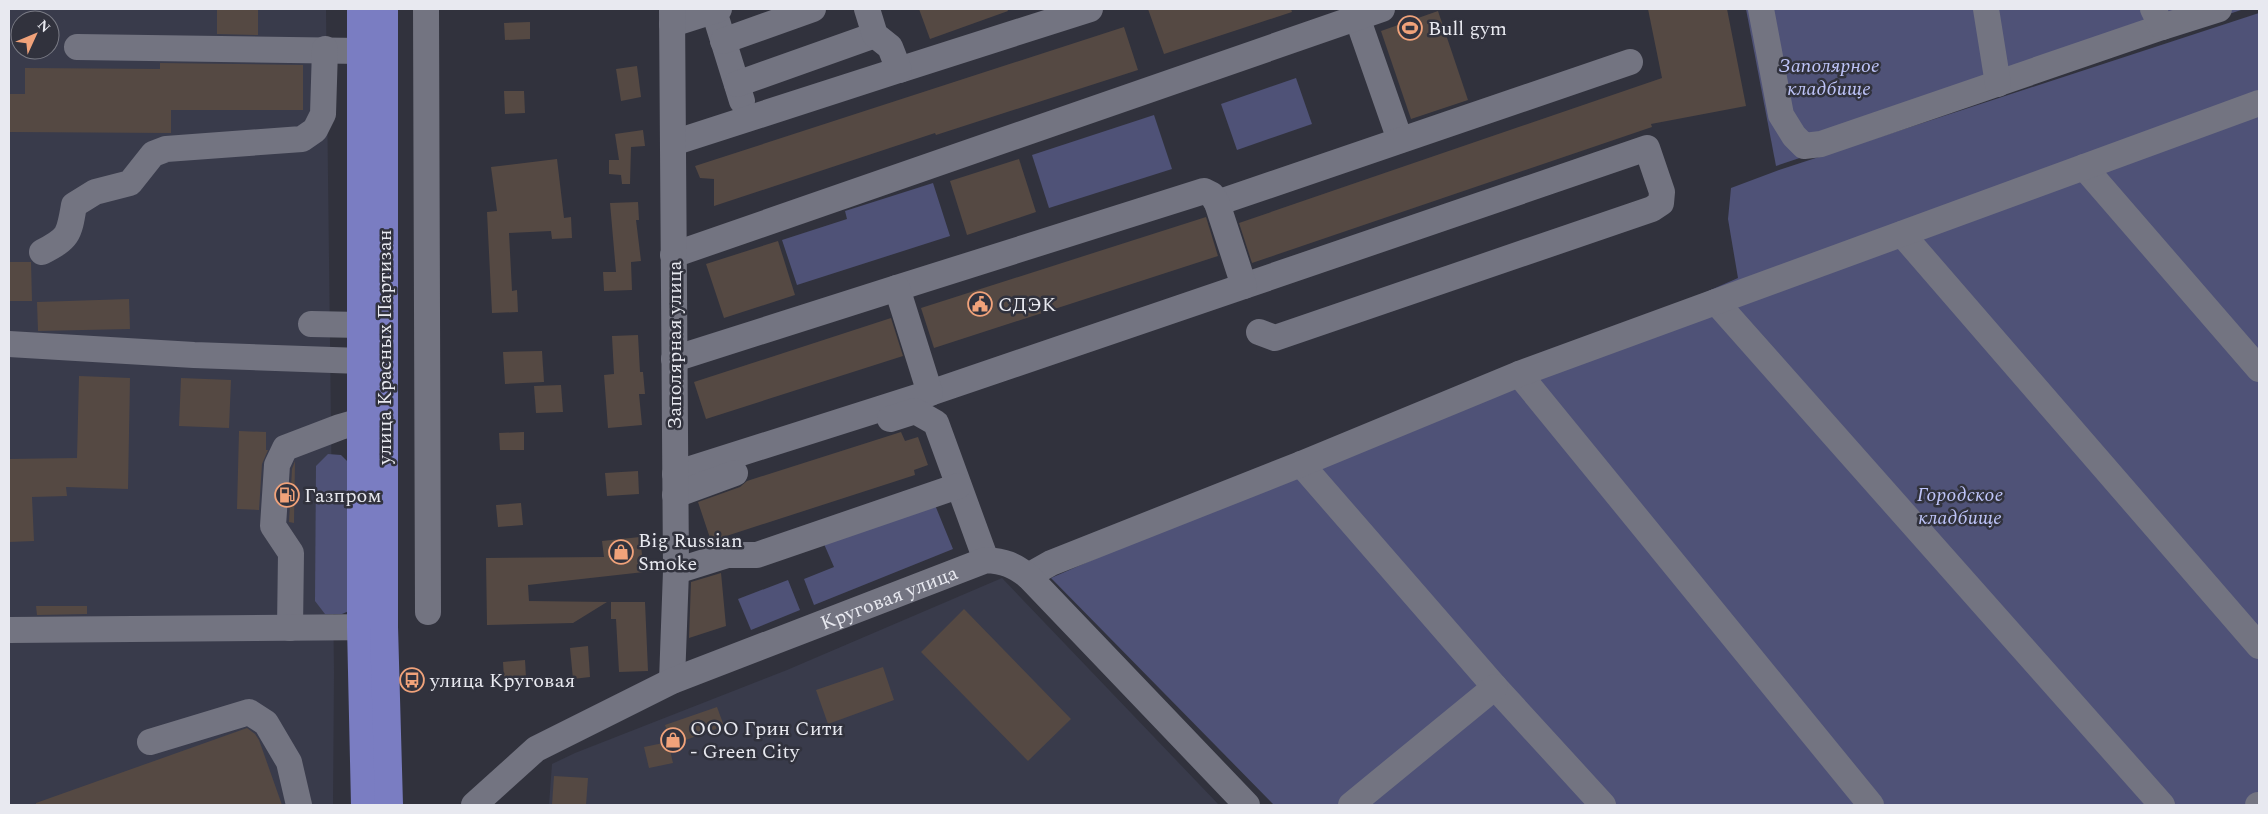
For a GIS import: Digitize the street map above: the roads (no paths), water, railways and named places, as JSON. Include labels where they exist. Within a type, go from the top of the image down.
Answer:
[{"type":"main road","name":"улица Красных Партизан","points":[[361,9],[361,421],[373,627],[389,805]]},
{"type":"main road","name":"улица Красных Партизан","points":[[365,805],[373,627],[384,9]]},
{"type":"street","points":[[426,9],[428,612]]},
{"type":"street","points":[[723,41],[813,9]]},
{"type":"street","points":[[867,9],[876,35],[890,47],[899,70]]},
{"type":"street","points":[[673,142],[1090,9]]},
{"type":"street","points":[[673,255],[1382,9]]},
{"type":"street","points":[[1761,9],[1781,115],[1794,136],[1804,146],[1820,144],[1998,84],[2158,18],[2219,9]]},
{"type":"street","points":[[1986,9],[1998,84]]},
{"type":"street","points":[[672,16],[717,10],[723,41],[747,118]]},
{"type":"street","name":"Заполярная улица","points":[[672,16],[676,571],[672,681]]},
{"type":"street","points":[[1357,17],[1400,140]]},
{"type":"street","points":[[737,84],[876,35]]},
{"type":"street","points":[[77,47],[361,51]]},
{"type":"street","points":[[42,252],[63,241],[71,225],[74,205],[95,192],[130,183],[153,154],[166,149],[302,139],[315,130],[323,114],[325,49]]},
{"type":"street","points":[[1217,203],[1630,62]]},
{"type":"street","points":[[1028,576],[1051,564],[1519,374],[2259,103]]},
{"type":"street","points":[[675,484],[930,393],[1647,148],[1662,192],[1661,203],[1652,209],[1275,338],[1259,332]]},
{"type":"street","points":[[2084,167],[2259,368]]},
{"type":"street","points":[[674,360],[1196,192],[1204,191],[1212,195],[1217,203],[1244,286]]},
{"type":"street","points":[[1902,234],[2259,646]]},
{"type":"street","points":[[897,288],[930,393]]},
{"type":"street","points":[[1716,302],[2162,805]]},
{"type":"street","points":[[311,324],[361,325]]},
{"type":"street","points":[[9,344],[194,355],[361,361]]},
{"type":"street","points":[[1519,374],[1871,805]]},
{"type":"street","points":[[675,484],[915,411],[936,423],[986,560],[1002,561],[1016,566],[1028,576],[1247,805]]},
{"type":"street","points":[[290,628],[291,553],[273,526],[277,465],[285,448],[361,421]]},
{"type":"street","points":[[1301,464],[1496,687],[1603,805]]},
{"type":"street","points":[[676,571],[727,555],[757,555],[958,486]]},
{"type":"street","name":"Круговая улица","points":[[474,805],[536,749],[672,681],[986,560]]},
{"type":"street","points":[[9,630],[373,627]]},
{"type":"street","points":[[1351,805],[1496,687]]},
{"type":"street","points":[[150,742],[249,712],[266,723],[289,762],[299,805]]},
{"type":"place","name":"Bull gym","points":[[1410,28]]},
{"type":"place","name":"СДЭК","points":[[980,304]]},
{"type":"place","name":"Газпром","points":[[287,495]]},
{"type":"place","name":"Big Russian Smoke","points":[[621,552]]},
{"type":"place","name":"улица Круговая","points":[[412,680]]},
{"type":"place","name":"ООО Грин Сити - Green City","points":[[673,740]]},
{"type":"park label","name":"Заполярное кладбище","points":[[1829,76]]},
{"type":"park label","name":"Городское кладбище","points":[[1960,506]]}]
